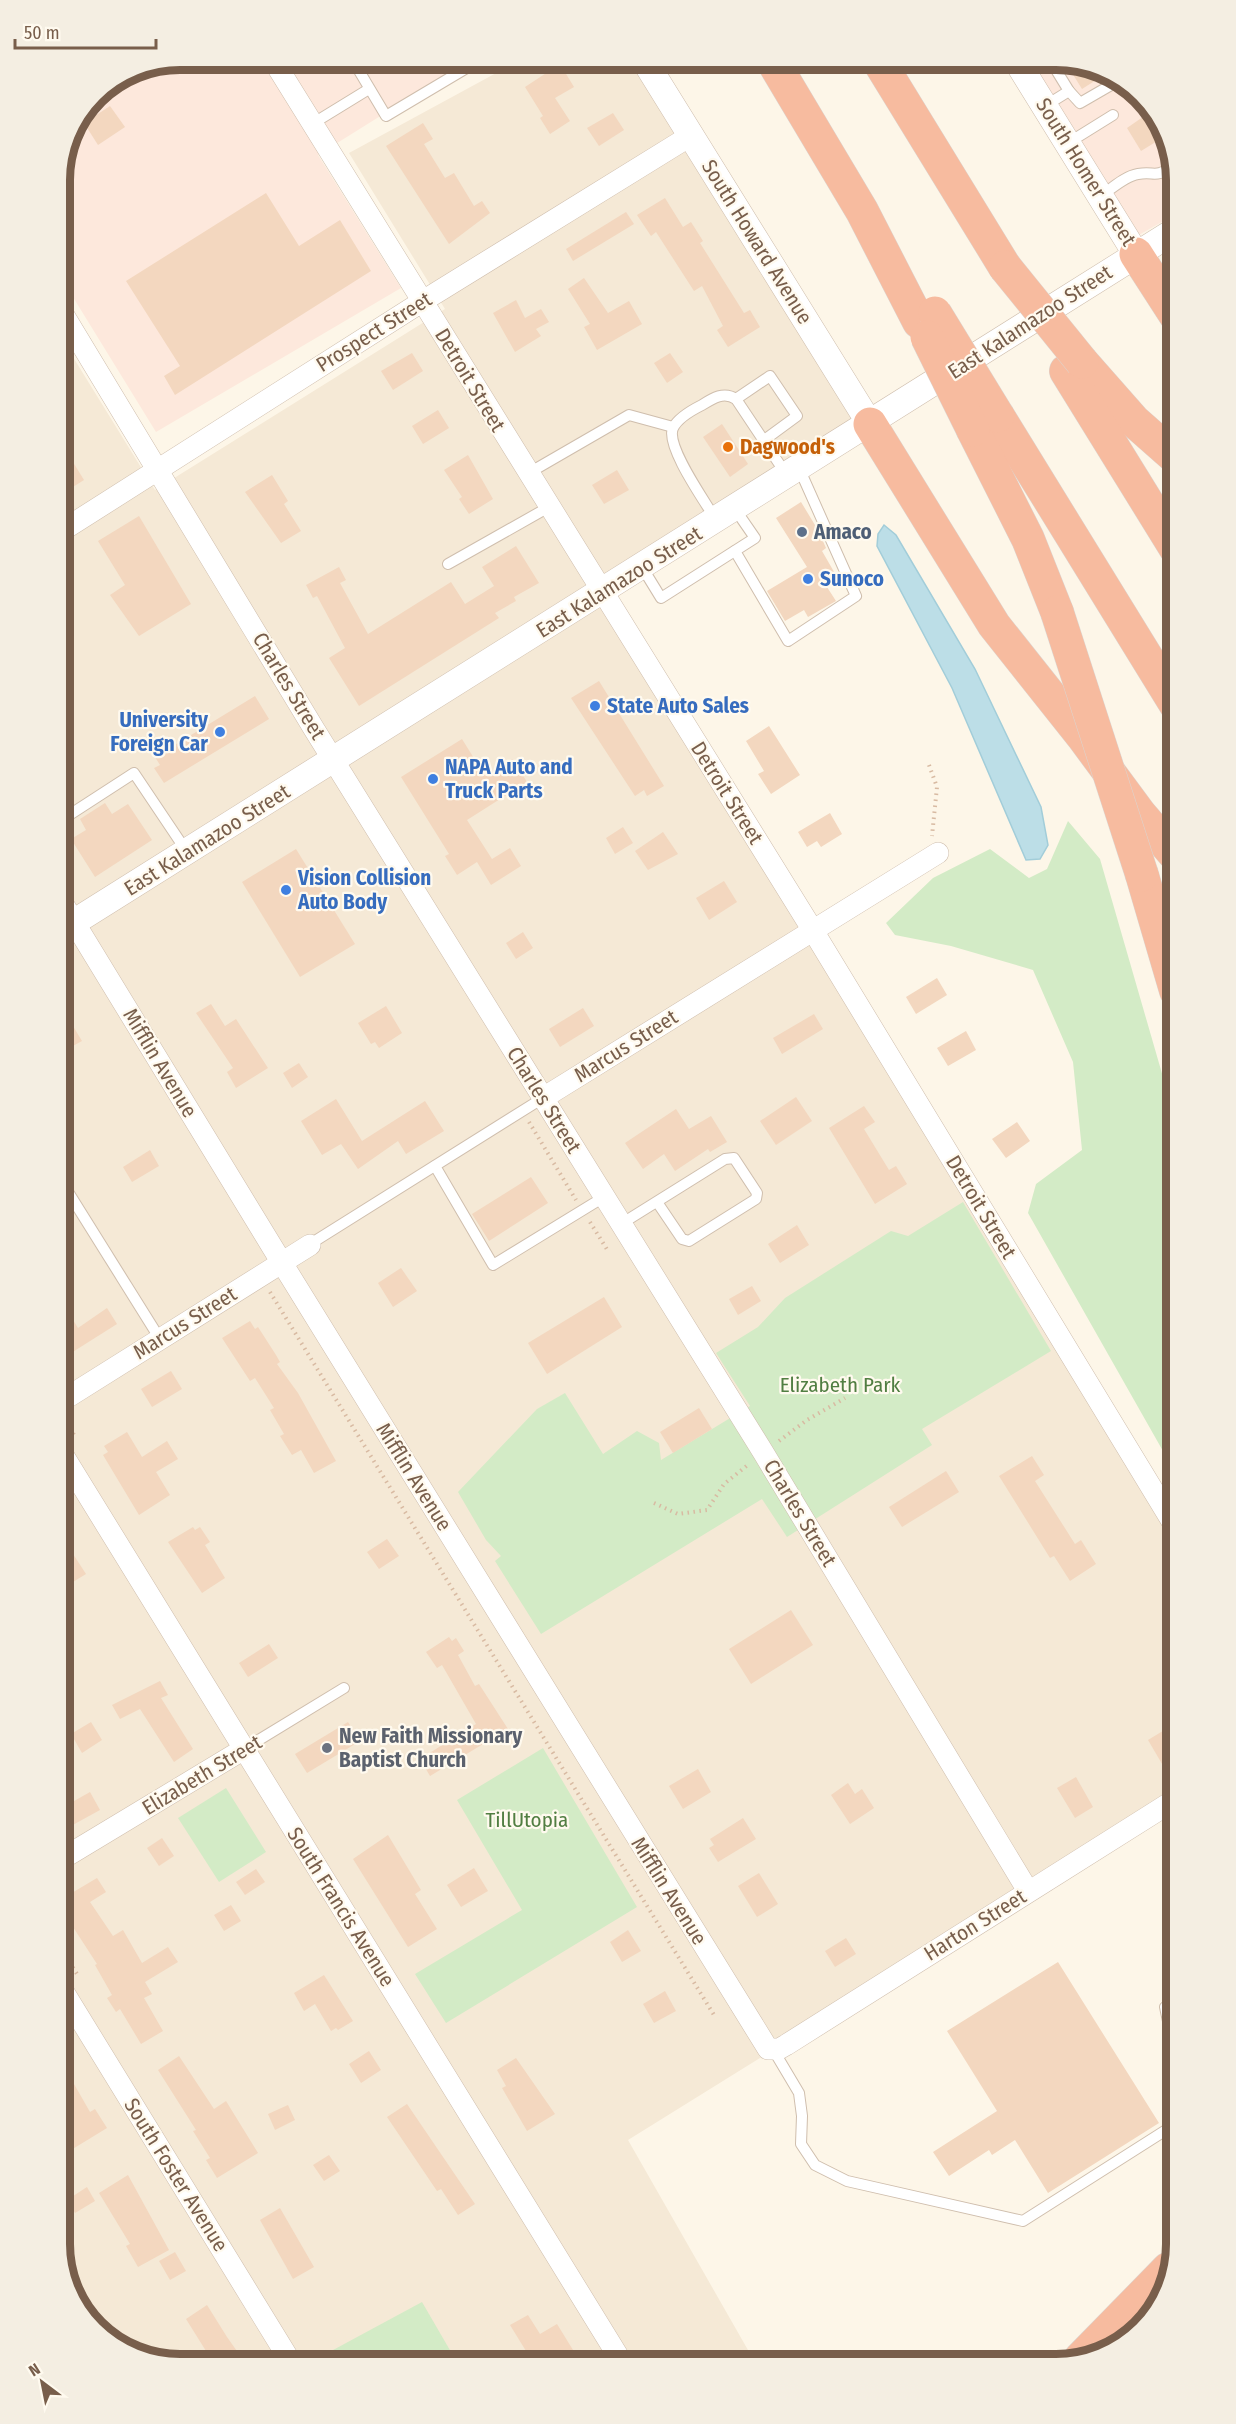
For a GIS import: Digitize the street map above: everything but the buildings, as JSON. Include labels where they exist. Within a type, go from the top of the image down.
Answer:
[{"type":"highway","points":[[780,71],[927,317],[986,423],[1166,690]]},
{"type":"highway","points":[[885,71],[1005,267],[1074,367],[1166,531]]},
{"type":"highway","points":[[1136,254],[1166,300]]},
{"type":"highway","points":[[1074,367],[1166,449]]},
{"type":"highway","points":[[986,423],[1057,612],[1142,874],[1166,957]]},
{"type":"highway","points":[[870,424],[987,615],[1083,736],[1140,814],[1166,844]]},
{"type":"highway","points":[[1083,736],[1166,822]]},
{"type":"highway","points":[[1091,2347],[1160,2277]]},
{"type":"street","name":"Detroit Street","points":[[280,71],[527,474],[813,929],[1166,1511]]},
{"type":"street","name":"South Howard Avenue","points":[[651,71],[870,424]]},
{"type":"street","name":"South Homer Street","points":[[1023,71],[1136,254]]},
{"type":"street","name":"Prospect Street","points":[[71,525],[690,136]]},
{"type":"street","name":"East Kalamazoo Street","points":[[71,925],[1166,236]]},
{"type":"street","name":"Charles Street","points":[[71,327],[334,761],[763,1452],[1028,1891]]},
{"type":"street","name":"Marcus Street","points":[[543,1098],[934,855]]},
{"type":"street","name":"Mifflin Avenue","points":[[71,933],[282,1263],[764,2045],[774,2050]]},
{"type":"street","name":"Marcus Street","points":[[70,1395],[312,1243]]},
{"type":"street","name":"South Francis Avenue","points":[[70,1467],[617,2354]]},
{"type":"street","name":"Elizabeth Street","points":[[70,1854],[244,1749]]},
{"type":"street","name":"Harton Street","points":[[774,2050],[786,2045],[1166,1805]]},
{"type":"street","name":"South Foster Avenue","points":[[70,2002],[285,2353]]},
{"type":"lane","points":[[359,71],[386,116],[462,71]]},
{"type":"lane","points":[[1057,71],[1069,91],[1080,103],[1110,85]]},
{"type":"lane","points":[[312,124],[369,88]]},
{"type":"lane","points":[[1045,106],[1069,91]]},
{"type":"lane","points":[[1068,144],[1113,115]]},
{"type":"lane","points":[[1100,196],[1132,176],[1138,174],[1156,176],[1165,171]]},
{"type":"lane","points":[[736,399],[770,376],[797,416],[763,441]]},
{"type":"lane","points":[[642,567],[661,598],[755,538],[726,514],[675,451],[671,435],[673,427],[681,418],[718,396],[730,395],[736,399],[763,441],[793,472],[856,596],[788,641],[735,551]]},
{"type":"lane","points":[[527,474],[629,415],[673,427]]},
{"type":"lane","points":[[448,564],[549,507]]},
{"type":"lane","points":[[71,814],[134,774],[187,853]]},
{"type":"lane","name":"Marcus Street","points":[[312,1243],[543,1098]]},
{"type":"lane","points":[[621,1224],[725,1159],[734,1158],[757,1192],[756,1199],[689,1241],[682,1239],[657,1202]]},
{"type":"lane","points":[[435,1166],[493,1265],[604,1197]]},
{"type":"lane","points":[[71,1196],[160,1339]]},
{"type":"lane","name":"Elizabeth Street","points":[[244,1749],[344,1688]]},
{"type":"lane","points":[[774,2050],[799,2094],[802,2116],[801,2144],[815,2165],[846,2181],[1023,2221],[1166,2131]]},
{"type":"path","points":[[929,765],[937,787],[934,855]]},
{"type":"path","points":[[522,1111],[608,1251]]},
{"type":"path","points":[[260,1276],[714,2015]]},
{"type":"shaded area","points":[[173,71],[452,71],[318,155],[401,288],[156,432],[71,294],[71,166],[85,125],[98,108],[125,85],[145,76]]},
{"type":"shaded area","points":[[500,71],[651,71],[870,424],[602,592],[812,929],[1166,1526],[1166,1806],[628,2140],[750,2354],[173,2353],[138,2345],[113,2331],[93,2311],[85,2299],[76,2279],[73,2265],[70,2244],[71,354],[155,490],[445,309],[349,153]]},
{"type":"shaded area","points":[[1033,71],[1063,71],[1091,76],[1117,89],[1143,113],[1151,125],[1160,145],[1163,159],[1166,180],[1166,220],[1137,236]]},
{"type":"green space","points":[[1068,821],[1100,859],[1166,1087],[1166,1456],[1028,1213],[1036,1184],[1082,1150],[1073,1062],[1033,970],[951,946],[895,935],[886,923],[933,878],[990,849],[1029,878],[1047,869]]},
{"type":"green space","name":"Elizabeth Park","points":[[963,1202],[1051,1351],[922,1429],[932,1445],[787,1537],[762,1499],[541,1634],[495,1561],[501,1556],[486,1540],[458,1492],[537,1409],[565,1393],[603,1454],[637,1431],[659,1443],[661,1460],[750,1406],[716,1353],[758,1327],[785,1298],[891,1231],[908,1236]]},
{"type":"green space","name":"TillUtopia","points":[[543,1748],[637,1907],[446,2023],[415,1974],[522,1910],[457,1800]]},
{"type":"green space","points":[[226,1788],[266,1852],[219,1882],[178,1818]]},
{"type":"green space","points":[[422,2302],[452,2353],[327,2353]]},
{"type":"water","points":[[884,525],[896,535],[975,669],[1041,807],[1048,845],[1040,859],[1026,860],[952,688],[877,546],[878,534]]},
{"type":"place","name":"Dagwood's","points":[[728,447]]},
{"type":"place","name":"Amaco","points":[[802,532]]},
{"type":"place","name":"Sunoco","points":[[808,579]]},
{"type":"place","name":"State Auto Sales","points":[[595,706]]},
{"type":"place","name":"University Foreign Car","points":[[220,732]]},
{"type":"place","name":"NAPA Auto and Truck Parts","points":[[433,779]]},
{"type":"place","name":"Vision Collision Auto Body","points":[[286,890]]},
{"type":"place","name":"New Faith Missionary Baptist Church","points":[[327,1748]]}]
